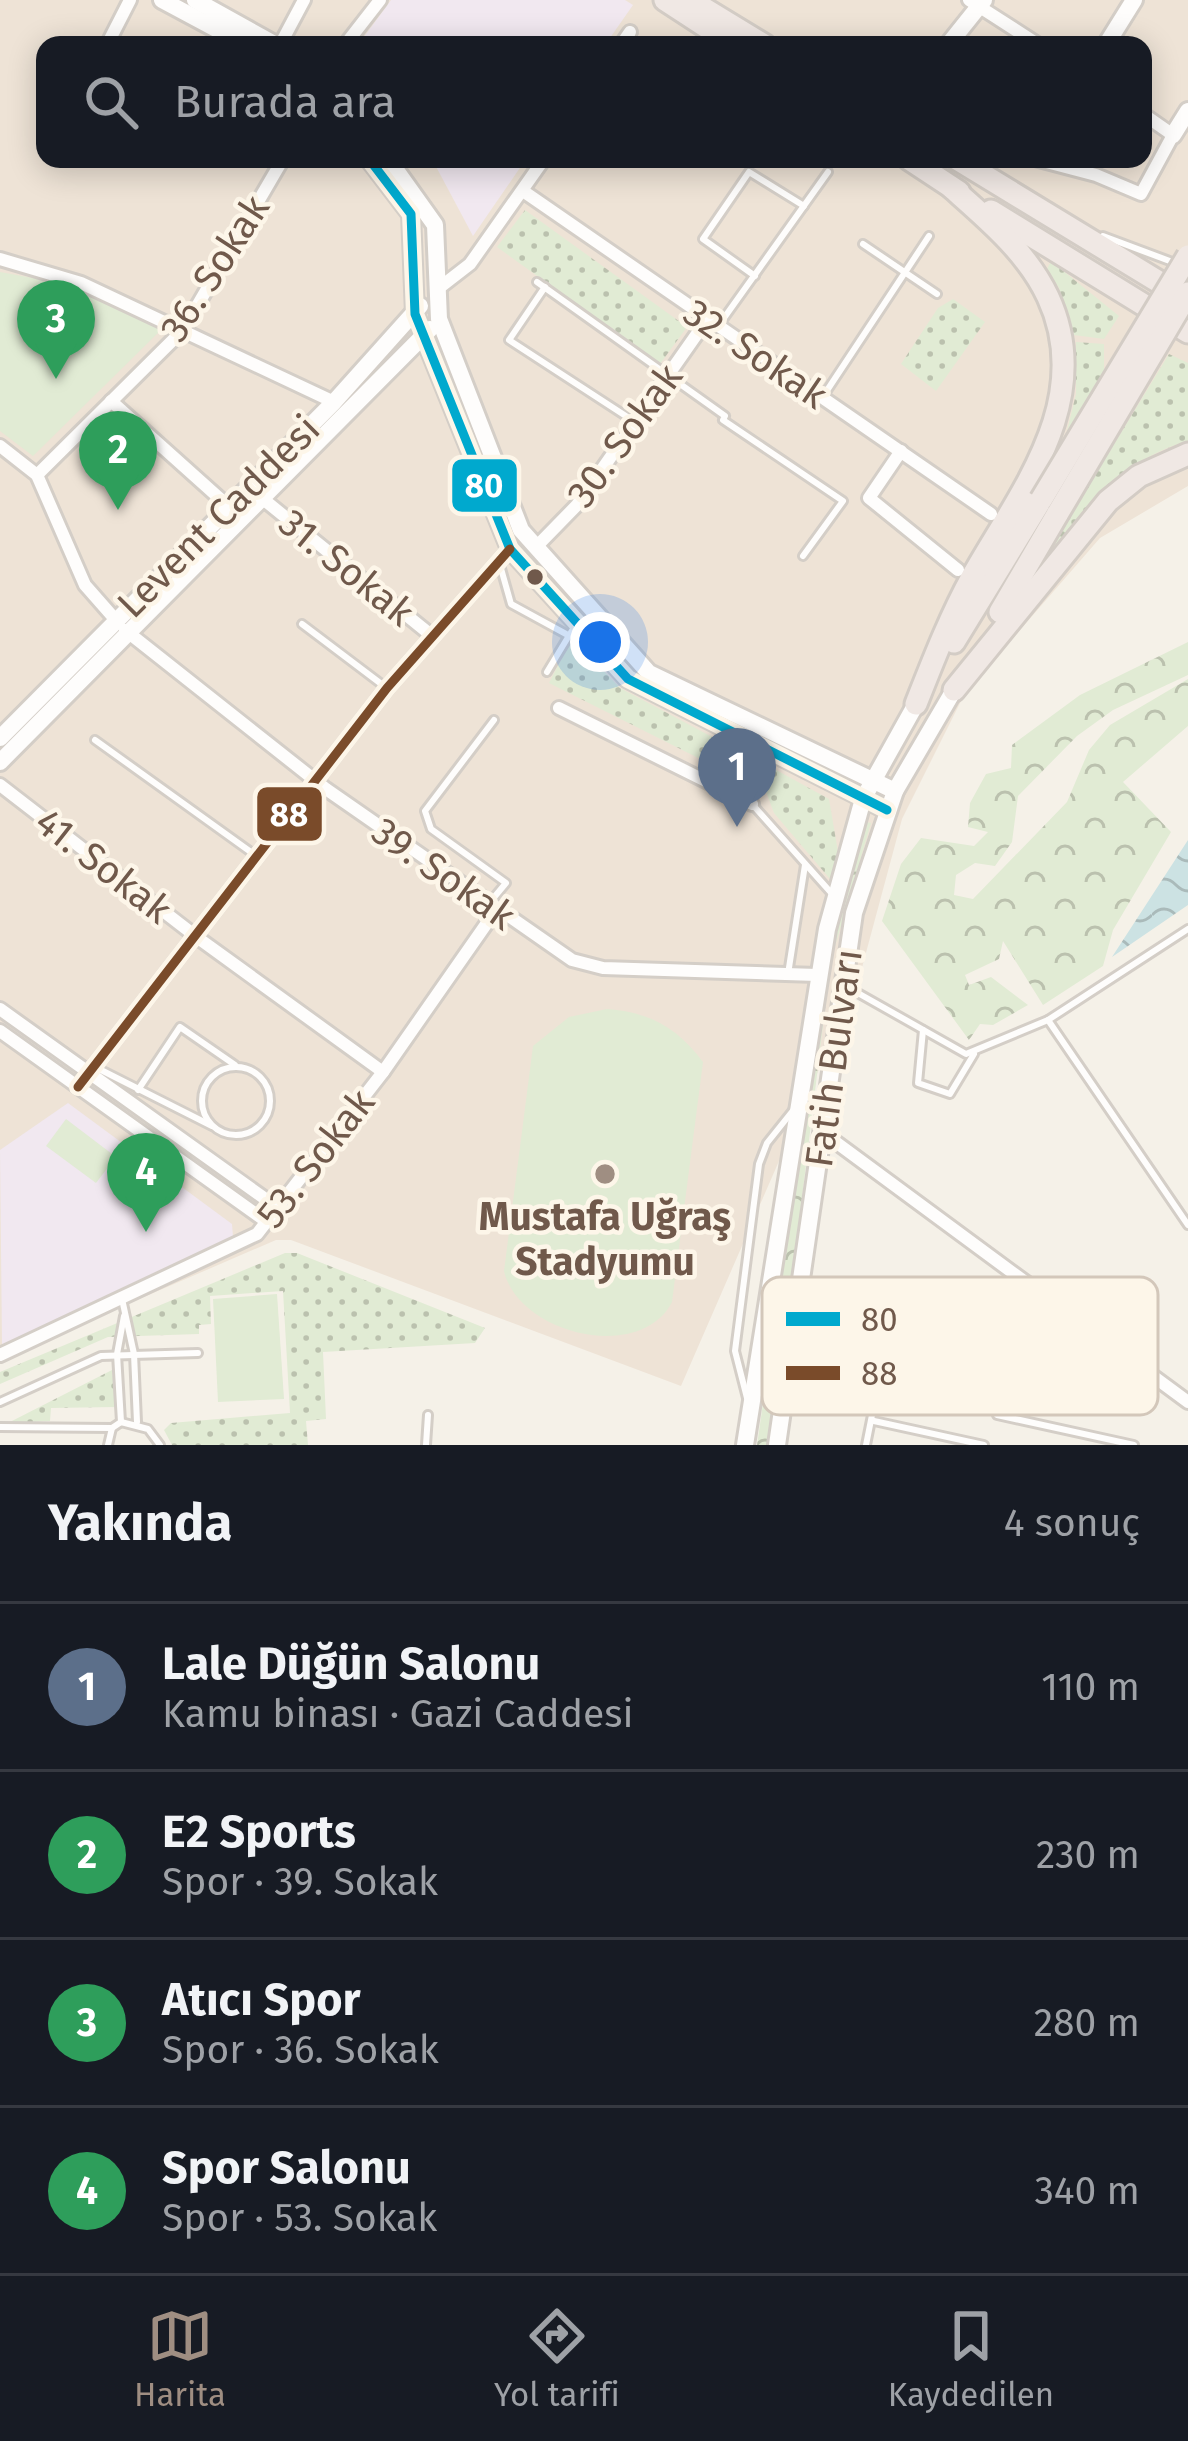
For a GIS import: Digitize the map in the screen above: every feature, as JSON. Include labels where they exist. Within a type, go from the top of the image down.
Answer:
[{"type":"highway","points":[[665,0],[720,36]]},
{"type":"highway","points":[[702,3],[751,36]]},
{"type":"highway","points":[[922,168],[1188,332]]},
{"type":"highway","points":[[916,704],[1188,296],[973,168]]},
{"type":"highway","points":[[916,704],[964,592],[1049,442],[1062,381],[1058,330],[1040,282],[1002,235],[951,187]]},
{"type":"highway","points":[[954,690],[1049,506],[1188,256]]},
{"type":"highway","points":[[954,690],[1095,514],[1138,476],[1188,454]]},
{"type":"street","points":[[111,36],[130,0]]},
{"type":"street","points":[[162,0],[211,36]]},
{"type":"street","points":[[195,0],[261,36]]},
{"type":"street","points":[[283,36],[304,0]]},
{"type":"street","points":[[353,36],[380,0]]},
{"type":"street","points":[[1112,36],[1134,0]]},
{"type":"street","points":[[954,36],[977,2],[1026,36]]},
{"type":"street","points":[[627,36],[630,32]]},
{"type":"street","points":[[1069,168],[1141,194],[1180,134],[1188,111]]},
{"type":"street","points":[[1152,119],[1180,134]]},
{"type":"street","name":"36. Sokak","points":[[37,475],[183,330],[278,168]]},
{"type":"street","points":[[376,168],[411,214],[415,308],[504,556],[571,629],[628,679],[812,771],[867,791],[895,791]]},
{"type":"street","points":[[395,168],[435,224],[440,323],[518,523],[650,673],[867,791],[887,810]]},
{"type":"street","points":[[438,292],[470,264],[538,168]]},
{"type":"street","name":"32. Sokak","points":[[523,191],[991,514]]},
{"type":"street","points":[[0,259],[81,284],[334,402]]},
{"type":"street","name":"Levent Caddesi","points":[[0,762],[227,505],[334,402],[415,308],[438,292]]},
{"type":"street","name":"Levent Caddesi","points":[[0,738],[120,624],[263,499],[422,333],[440,323]]},
{"type":"street","name":"30. Sokak","points":[[537,546],[577,505],[670,373],[711,324]]},
{"type":"street","points":[[388,367],[409,362],[437,373]]},
{"type":"street","points":[[111,401],[227,505]]},
{"type":"street","name":"39. Sokak","points":[[0,446],[37,475],[85,585],[120,624],[315,781],[572,960],[603,968],[817,974]]},
{"type":"street","points":[[901,451],[869,498],[958,570]]},
{"type":"street","name":"31. Sokak","points":[[263,499],[430,635]]},
{"type":"street","points":[[78,1087],[387,688],[504,556]]},
{"type":"street","name":"Fatih Bulvarı","points":[[801,1277],[840,983],[863,878],[895,791],[954,690]]},
{"type":"street","name":"Fatih Bulvarı","points":[[770,1277],[817,974],[836,898],[867,791],[916,704]]},
{"type":"street","points":[[559,708],[752,804]]},
{"type":"street","points":[[812,771],[842,800],[850,844]]},
{"type":"street","name":"41. Sokak","points":[[0,784],[197,938],[383,1072]]},
{"type":"street","name":"53. Sokak","points":[[0,1355],[249,1240],[383,1072],[492,907]]},
{"type":"street","points":[[0,1009],[94,1071],[278,1208]]},
{"type":"street","points":[[0,1031],[267,1222]]},
{"type":"street","points":[[822,1132],[1019,1277]]},
{"type":"street","name":"Fatih Bulvarı","points":[[745,1445],[762,1331]]},
{"type":"street","points":[[1158,1380],[1188,1402]]},
{"type":"street","name":"Fatih Bulvarı","points":[[777,1445],[781,1415]]},
{"type":"lane","points":[[754,276],[703,239],[748,172],[803,206]]},
{"type":"lane","points":[[711,324],[754,276],[828,172]]},
{"type":"lane","points":[[1073,226],[1170,259],[1188,272]]},
{"type":"lane","points":[[822,398],[929,236]]},
{"type":"lane","points":[[863,244],[937,294]]},
{"type":"lane","points":[[537,281],[670,373],[725,416],[723,420],[843,501],[803,556]]},
{"type":"lane","points":[[545,287],[508,340],[635,422]]},
{"type":"lane","points":[[504,556],[511,604],[571,629],[547,672]]},
{"type":"lane","points":[[302,624],[387,688]]},
{"type":"lane","points":[[492,907],[506,883],[431,829],[425,812],[494,720]]},
{"type":"lane","points":[[95,740],[258,857]]},
{"type":"lane","points":[[758,745],[752,804],[836,898]]},
{"type":"lane","points":[[788,974],[806,865]]},
{"type":"lane","points":[[840,983],[966,1054],[1048,1020],[1188,929]]},
{"type":"lane","points":[[1048,1020],[1188,1225]]},
{"type":"lane","points":[[94,1071],[213,1126],[246,1134],[269,1109],[260,1076],[238,1067],[180,1027],[138,1090]]},
{"type":"lane","points":[[923,1030],[918,1083],[950,1094],[975,1052]]},
{"type":"lane","points":[[213,1126],[202,1105],[207,1082],[238,1067]]},
{"type":"lane","points":[[750,1409],[735,1351],[759,1164],[767,1143],[797,1105]]},
{"type":"lane","points":[[122,1299],[134,1354],[137,1422],[160,1445]]},
{"type":"lane","points":[[121,1422],[117,1354],[124,1316]]},
{"type":"lane","points":[[0,1402],[101,1356],[198,1353]]},
{"type":"lane","points":[[426,1445],[428,1415]]},
{"type":"lane","points":[[866,1445],[875,1415]]},
{"type":"lane","points":[[997,1415],[1134,1445]]},
{"type":"lane","points":[[874,1420],[984,1445]]},
{"type":"lane","points":[[0,1427],[112,1428],[121,1422],[137,1422]]},
{"type":"lane","points":[[108,1445],[112,1428]]},
{"type":"shaded area","points":[[0,0],[1188,0],[1188,486],[1100,538],[965,693],[902,819],[860,975],[681,1386],[291,1240],[276,1240],[0,1359]]},
{"type":"shaded area","points":[[391,0],[625,0],[633,5],[611,36],[365,36]]},
{"type":"shaded area","points":[[437,168],[520,168],[473,236]]},
{"type":"shaded area","points":[[68,1103],[232,1224],[233,1237],[2,1346],[0,1150]]},
{"type":"green space","points":[[525,210],[687,327],[660,364],[497,247]]},
{"type":"green space","points":[[1051,261],[1119,316],[1104,339],[1074,335],[1059,288],[1047,269]]},
{"type":"green space","points":[[0,272],[66,284],[163,328],[33,456],[0,431]]},
{"type":"green space","points":[[953,299],[985,322],[936,391],[901,364],[938,308]]},
{"type":"green space","points":[[1076,342],[1104,344],[1104,375],[1064,443],[1076,394]]},
{"type":"green space","points":[[1169,354],[1188,363],[1188,441],[1161,451],[1117,480],[1079,519],[1028,585]]},
{"type":"green space","points":[[572,638],[620,688],[750,757],[742,780],[549,683]]},
{"type":"green space","points":[[1188,642],[1188,675],[1113,710],[1077,736],[1018,796],[1012,842],[995,866],[975,863],[956,875],[954,895],[973,899],[1067,802],[1089,750],[1110,725],[1188,679],[1188,726],[1123,782],[1171,832],[1113,930],[1103,966],[1043,1005],[1003,941],[999,959],[965,975],[969,985],[991,977],[1028,1005],[993,1025],[980,1024],[969,1040],[882,921],[901,864],[921,838],[974,846],[988,832],[968,827],[970,803],[986,774],[1011,768],[1012,745],[1080,695]]},
{"type":"green space","points":[[767,765],[829,799],[838,852],[830,879],[774,813],[758,770]]},
{"type":"green space","points":[[866,822],[871,823],[831,960],[792,1277],[781,1277],[827,959]]},
{"type":"green space","name":"Mustafa Uğraş Stadyumu","points":[[607,1009],[661,1024],[703,1062],[672,1302],[656,1321],[635,1332],[609,1336],[556,1325],[532,1311],[514,1293],[504,1271],[533,1046],[569,1017]]},
{"type":"green space","points":[[66,1119],[116,1157],[96,1183],[46,1146]]},
{"type":"green space","points":[[285,1253],[297,1253],[485,1328],[475,1343],[323,1352],[326,1419],[306,1421],[308,1445],[172,1445],[164,1430],[171,1423],[290,1413],[283,1291],[210,1296],[211,1324],[199,1325],[199,1334],[108,1337],[0,1384],[0,1372]]},
{"type":"green space","points":[[277,1294],[284,1399],[218,1402],[213,1299]]},
{"type":"green space","points":[[112,1370],[116,1407],[51,1408],[50,1421],[8,1423]]},
{"type":"green space","points":[[762,1410],[762,1415],[776,1415],[771,1445],[757,1445]]},
{"type":"water","points":[[1188,840],[1188,905],[1112,957]]},
{"type":"transit line","name":"80","points":[[376,168],[411,214],[415,314],[510,549],[628,679],[887,810]]},
{"type":"transit line","name":"88","points":[[78,1087],[387,688],[510,549]]},
{"type":"place","name":"Atıcı Spor","points":[[56,379]]},
{"type":"place","name":"E2 Sports","points":[[118,510]]},
{"type":"place","name":"Lale Düğün Salonu","points":[[737,827]]},
{"type":"place","name":"Mustafa Uğraş Stadyumu","points":[[605,1174]]},
{"type":"place","name":"Spor Salonu","points":[[146,1232]]}]
